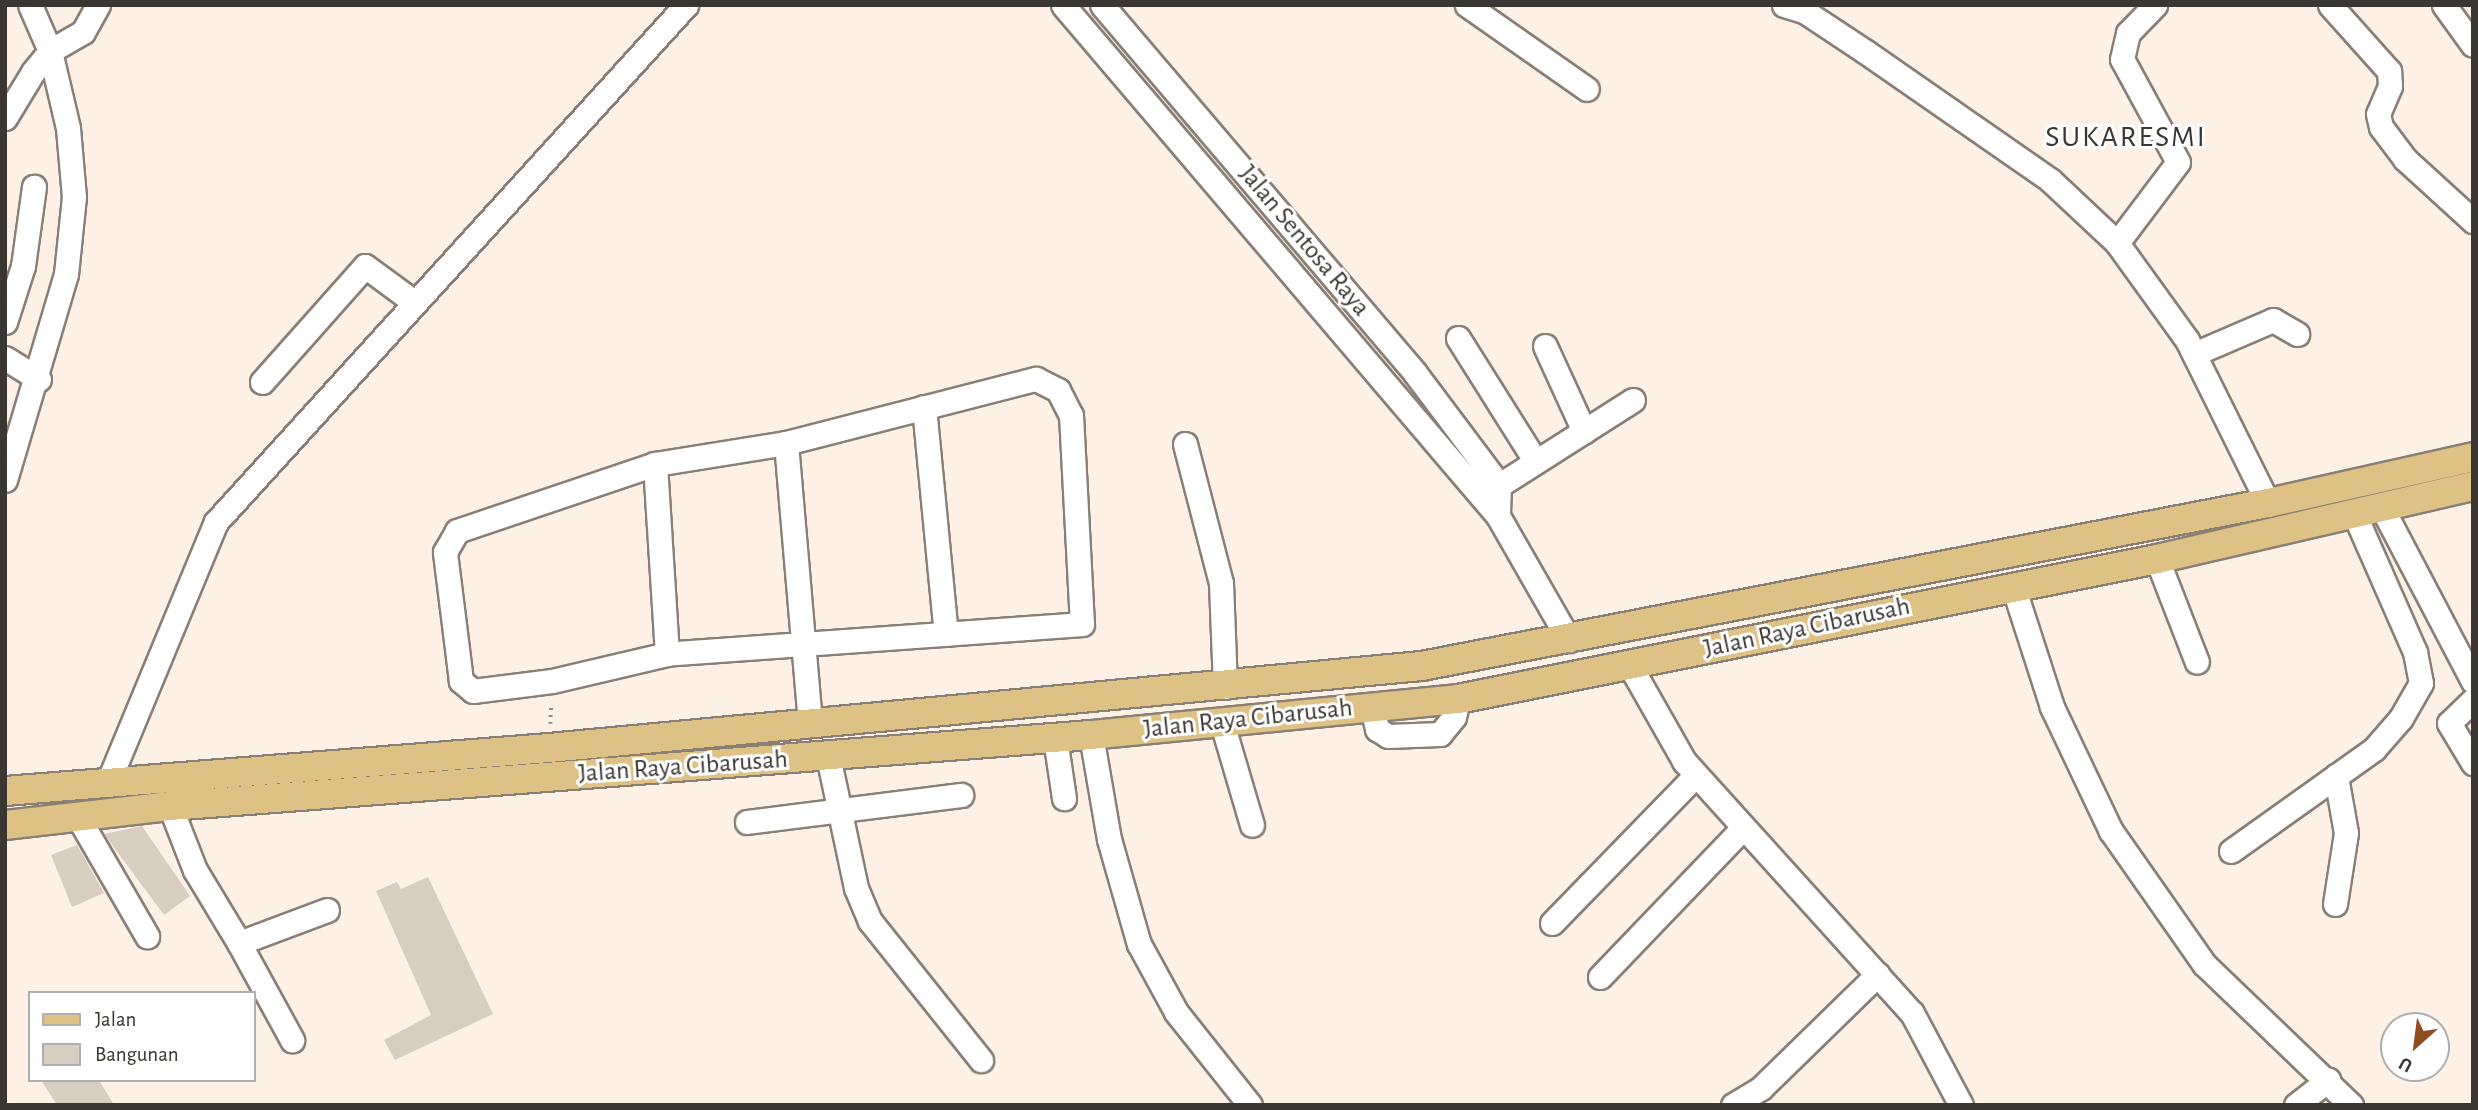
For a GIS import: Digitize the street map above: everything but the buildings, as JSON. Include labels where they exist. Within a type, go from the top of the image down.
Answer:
[{"type":"main road","name":"Jalan Raya Cibarusah","points":[[5,791],[109,780],[549,748],[1225,687],[1422,666],[1569,640],[2268,503],[2473,457]]},
{"type":"main road","name":"Jalan Raya Cibarusah","points":[[5,825],[170,806],[1091,735],[1458,698],[2157,559],[2473,486]]},
{"type":"street","points":[[5,480],[39,379],[66,274],[74,197],[68,128],[50,51],[30,5]]},
{"type":"street","points":[[5,118],[50,51],[83,32],[98,5]]},
{"type":"street","points":[[109,780],[216,522],[686,5]]},
{"type":"street","name":"Jalan Sentosa Raya","points":[[1063,5],[1230,195],[1478,499],[1498,516],[1569,640]]},
{"type":"street","name":"Jalan Sentosa Raya","points":[[1102,5],[1415,373],[1499,485]]},
{"type":"street","points":[[1466,5],[1587,89]]},
{"type":"street","points":[[1784,5],[1804,11],[1856,45],[2050,180],[2117,243],[2194,354],[2268,503]]},
{"type":"street","points":[[2117,243],[2178,162],[2122,59],[2127,33],[2155,5]]},
{"type":"street","points":[[2330,5],[2389,71],[2390,86],[2378,114],[2381,127],[2404,159],[2473,221]]},
{"type":"street","points":[[2444,5],[2473,45]]},
{"type":"street","points":[[5,322],[23,266],[34,187]]},
{"type":"street","points":[[262,382],[361,268],[373,267],[414,302]]},
{"type":"street","points":[[2194,354],[2273,320],[2297,334]]},
{"type":"street","points":[[1458,338],[1536,462]]},
{"type":"street","points":[[1545,346],[1584,431]]},
{"type":"street","points":[[5,358],[39,379]]},
{"type":"street","points":[[1036,379],[1058,390],[1071,415],[1082,624],[667,654],[552,681],[473,691],[461,681],[448,542],[457,531],[655,464],[786,443],[1036,379]]},
{"type":"street","points":[[1478,499],[1633,400]]},
{"type":"street","points":[[924,407],[946,634]]},
{"type":"street","points":[[786,443],[801,645],[810,723]]},
{"type":"street","points":[[1185,444],[1222,583],[1225,687]]},
{"type":"street","points":[[655,464],[667,654]]},
{"type":"street","points":[[1498,516],[1499,485]]},
{"type":"street","points":[[2381,506],[2473,681]]},
{"type":"street","points":[[2231,851],[2374,749],[2401,718],[2421,683],[2415,652],[2354,513]]},
{"type":"street","points":[[2157,559],[2197,662]]},
{"type":"street","points":[[2013,586],[2052,707],[2111,831],[2204,964],[2328,1080],[2351,1105]]},
{"type":"street","points":[[1629,664],[1663,730],[1696,775],[1741,830],[1912,1013],[1961,1105]]},
{"type":"street","points":[[2473,700],[2449,723],[2473,763]]},
{"type":"street","points":[[1222,723],[1251,825]]},
{"type":"street","points":[[1091,735],[1109,839],[1139,944],[1176,1012],[1250,1105]]},
{"type":"street","points":[[1055,738],[1064,797]]},
{"type":"street","points":[[828,756],[856,888],[870,921],[981,1060]]},
{"type":"street","points":[[1552,923],[1696,775]]},
{"type":"street","points":[[2335,904],[2346,833],[2336,776]]},
{"type":"street","points":[[747,822],[961,795]]},
{"type":"street","points":[[170,806],[195,870],[292,1040]]},
{"type":"street","points":[[78,817],[147,936]]},
{"type":"street","points":[[1600,977],[1741,830]]},
{"type":"street","points":[[239,943],[327,910]]},
{"type":"street","points":[[1738,1104],[1878,974]]},
{"type":"street","points":[[2296,1105],[2328,1080]]},
{"type":"path","points":[[549,748],[552,681]]},
{"type":"district","name":"SUKARESMI","points":[[2126,137]]}]
